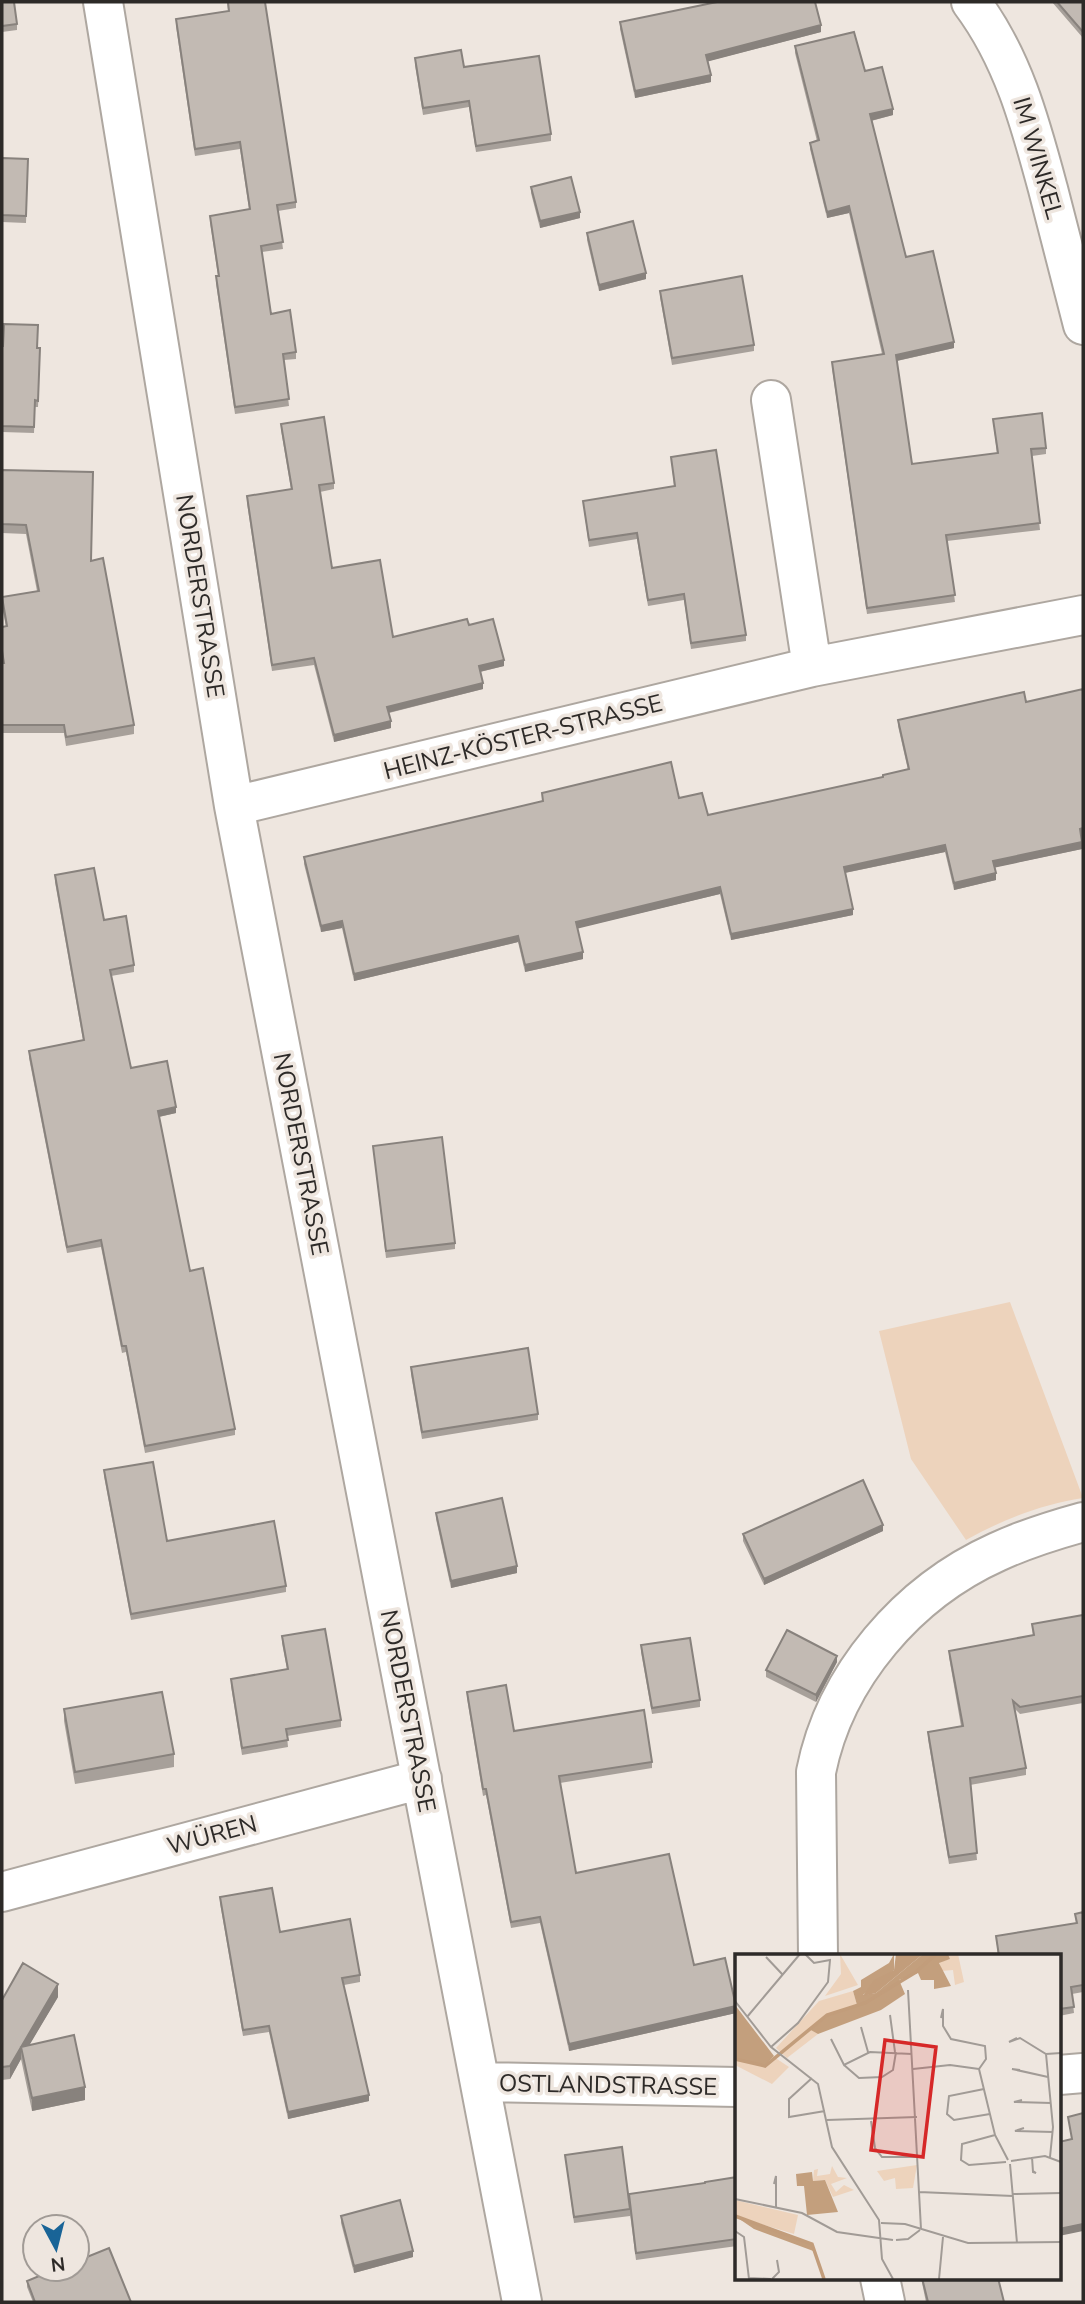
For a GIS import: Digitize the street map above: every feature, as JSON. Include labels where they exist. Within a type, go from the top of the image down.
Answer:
[{"type":"street","name":"NORDERSTRASSE","points":[[103,2],[234,806],[522,2302]]},
{"type":"street","name":"IM WINKEL","points":[[971,2],[1003,52],[1029,117],[1083,325]]},
{"type":"street","points":[[771,400],[811,667]]},
{"type":"street","name":"HEINZ-KÖSTER-STRASSE","points":[[234,806],[811,667],[1083,615]]},
{"type":"street","points":[[818,1954],[814,1801],[816,1772],[820,1753],[837,1709],[858,1669],[885,1635],[916,1604],[954,1576],[996,1552],[1044,1533],[1083,1522]]},
{"type":"street","name":"WÜREN","points":[[2,1892],[422,1779]]},
{"type":"street","points":[[1060,2075],[1083,2073]]},
{"type":"street","name":"OSTLANDSTRASSE","points":[[480,2082],[735,2087]]},
{"type":"street","points":[[880,2280],[884,2302]]},
{"type":"shaded area","points":[[1010,1302],[1083,1498],[1023,1514],[966,1540],[911,1459],[879,1331]]},
{"type":"building","points":[[2,2],[14,2],[17,24],[2,26]]},
{"type":"building","points":[[228,2],[265,2],[296,202],[277,205],[283,242],[261,246],[271,314],[290,310],[296,352],[283,354],[289,399],[235,407],[210,216],[250,209],[240,142],[195,149],[176,19],[229,11]]},
{"type":"building","points":[[717,2],[815,2],[821,25],[706,55],[711,75],[635,91],[620,22]]},
{"type":"building","points":[[1057,2],[1083,2],[1083,32]]},
{"type":"building","points":[[854,32],[865,71],[882,67],[893,109],[870,114],[906,257],[933,251],[954,342],[896,355],[912,464],[998,453],[993,419],[1042,413],[1046,448],[1031,449],[1040,523],[946,535],[955,595],[867,608],[832,362],[884,354],[849,206],[827,212],[810,143],[819,140],[795,46]]},
{"type":"building","points":[[461,50],[464,67],[539,56],[551,134],[476,146],[469,101],[423,108],[415,58]]},
{"type":"building","points":[[2,158],[28,159],[26,216],[2,215]]},
{"type":"building","points":[[571,177],[580,212],[540,221],[531,187]]},
{"type":"building","points":[[633,221],[646,273],[599,285],[587,233]]},
{"type":"building","points":[[742,276],[754,345],[672,358],[660,291]]},
{"type":"building","points":[[4,324],[38,325],[38,401],[35,400],[34,427],[2,426]]},
{"type":"building","points":[[324,417],[334,483],[319,485],[332,568],[380,560],[393,637],[467,619],[469,625],[493,619],[504,660],[479,666],[483,683],[387,707],[391,721],[334,735],[314,658],[272,665],[247,496],[292,489],[281,424]]},
{"type":"building","points":[[716,450],[746,635],[691,643],[684,594],[648,600],[637,533],[589,540],[583,501],[675,486],[671,457]]},
{"type":"building","points":[[2,470],[93,472],[91,561],[103,558],[134,725],[66,737],[64,725],[2,725],[2,627],[7,626],[2,597],[39,591],[26,525],[2,524]]},
{"type":"building","points":[[1083,689],[1082,842],[993,861],[996,873],[954,883],[945,845],[844,867],[853,909],[731,934],[720,887],[576,922],[583,952],[525,965],[518,936],[354,974],[342,921],[321,926],[304,857],[543,801],[542,793],[671,762],[679,798],[702,793],[708,815],[909,769],[898,720],[1024,692],[1026,702]]},
{"type":"building","points":[[94,868],[104,920],[126,916],[134,965],[110,970],[131,1068],[167,1061],[176,1107],[158,1111],[190,1271],[203,1268],[235,1429],[145,1446],[126,1346],[122,1346],[101,1240],[67,1247],[29,1051],[84,1040],[55,875]]},
{"type":"building","points":[[442,1137],[455,1243],[386,1251],[373,1146]]},
{"type":"building","points":[[528,1348],[538,1414],[422,1432],[411,1367]]},
{"type":"building","points":[[153,1462],[167,1541],[274,1521],[286,1586],[131,1614],[104,1470]]},
{"type":"building","points":[[863,1480],[883,1525],[764,1579],[743,1534]]},
{"type":"building","points":[[502,1498],[517,1566],[451,1581],[436,1513]]},
{"type":"building","points":[[1083,1615],[1083,1696],[1020,1707],[1013,1701],[1026,1768],[970,1778],[977,1853],[949,1857],[928,1732],[963,1726],[949,1651],[1034,1635],[1032,1624]]},
{"type":"building","points":[[325,1629],[341,1720],[286,1729],[288,1740],[242,1748],[231,1679],[288,1669],[282,1636]]},
{"type":"building","points":[[787,1630],[837,1656],[816,1695],[766,1670]]},
{"type":"building","points":[[690,1638],[700,1700],[652,1708],[641,1645]]},
{"type":"building","points":[[506,1685],[514,1731],[644,1710],[652,1762],[559,1776],[576,1873],[669,1854],[694,1965],[725,1958],[735,2006],[569,2044],[540,1917],[511,1922],[486,1789],[483,1789],[467,1692]]},
{"type":"building","points":[[162,1692],[174,1754],[75,1772],[64,1709]]},
{"type":"building","points":[[272,1888],[280,1932],[350,1919],[360,1975],[342,1978],[369,2095],[288,2112],[269,2026],[243,2030],[220,1897]]},
{"type":"building","points":[[1083,1912],[1083,1985],[1071,1987],[1074,2007],[1060,2009],[1060,1954],[999,1954],[996,1936],[1077,1923],[1075,1914]]},
{"type":"building","points":[[23,1963],[58,1984],[10,2066],[2,2067],[2,2000]]},
{"type":"building","points":[[74,2035],[85,2087],[32,2098],[21,2047]]},
{"type":"building","points":[[1083,2113],[1083,2224],[1060,2229],[1060,2142],[1072,2139],[1068,2117]]},
{"type":"building","points":[[622,2147],[630,2209],[574,2217],[565,2155]]},
{"type":"building","points":[[735,2177],[735,2239],[636,2253],[629,2194]]},
{"type":"building","points":[[400,2200],[413,2251],[354,2266],[341,2216]]},
{"type":"building","points":[[109,2248],[131,2302],[35,2302],[28,2283],[91,2283],[91,2255]]},
{"type":"building","points":[[922,2280],[998,2280],[1004,2302],[928,2302]]}]
